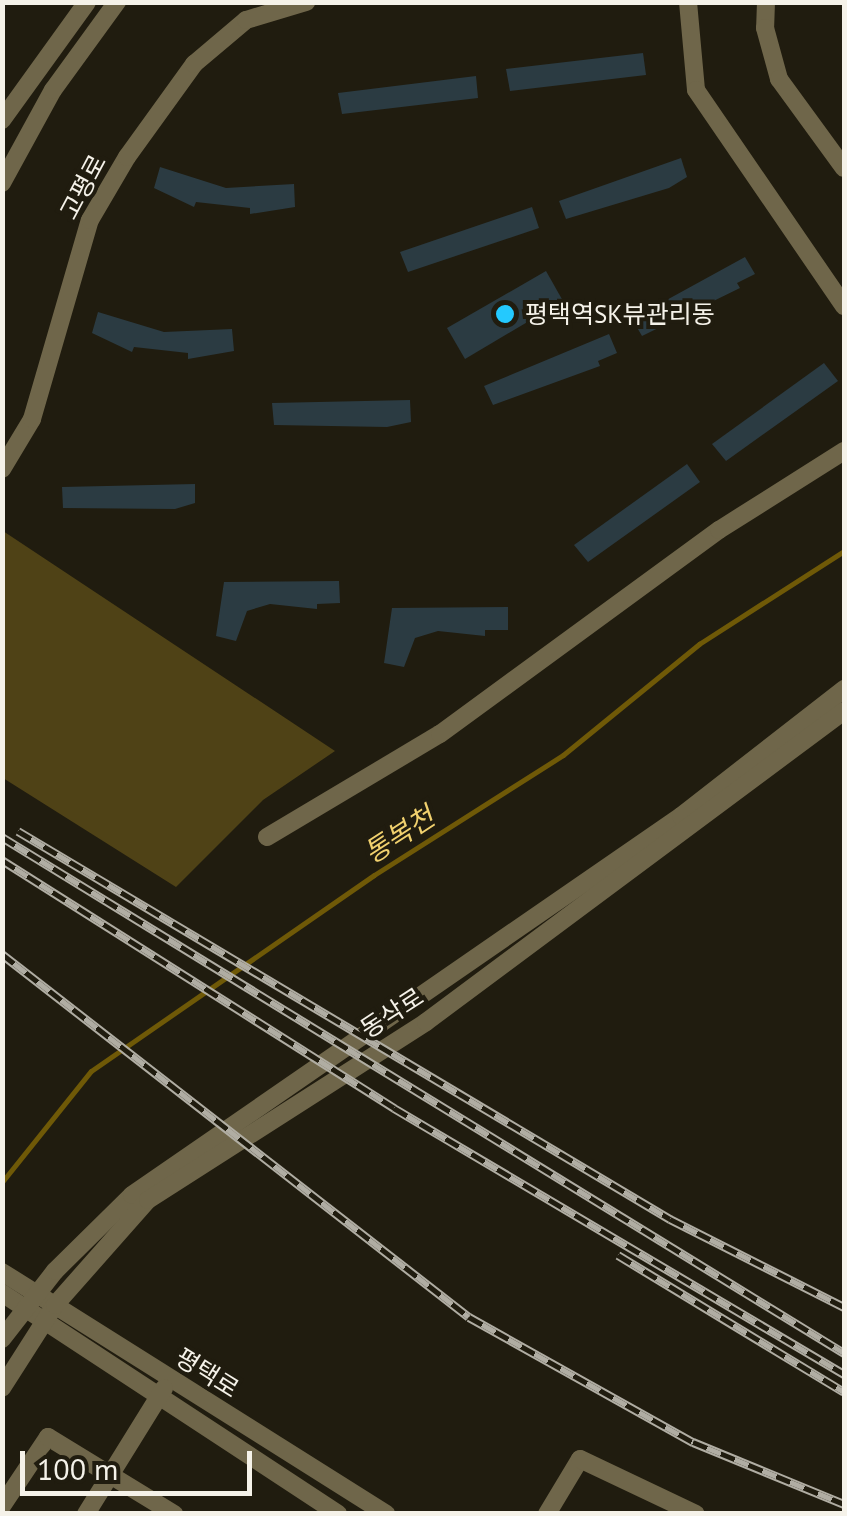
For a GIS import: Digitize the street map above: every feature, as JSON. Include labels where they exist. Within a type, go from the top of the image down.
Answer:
[{"type":"street","points":[[2,120],[87,2]]},
{"type":"street","points":[[2,183],[53,90],[117,2]]},
{"type":"street","name":"고평로","points":[[2,469],[32,418],[90,220],[127,157],[206,53],[246,20],[306,2]]},
{"type":"street","points":[[688,2],[696,90],[844,306]]},
{"type":"street","points":[[766,2],[766,28],[779,78],[844,168]]},
{"type":"street","points":[[266,837],[440,734],[719,530],[844,451]]},
{"type":"street","name":"동삭로","points":[[2,1339],[82,1242],[165,1170],[681,816],[844,688]]},
{"type":"street","name":"동삭로","points":[[2,1388],[51,1311],[148,1200],[426,1022],[844,712]]},
{"type":"street","name":"평택로","points":[[2,1272],[33,1300],[170,1379],[386,1514]]},
{"type":"street","name":"평택로","points":[[2,1293],[33,1300]]},
{"type":"street","name":"평택로","points":[[51,1311],[160,1396],[338,1514]]},
{"type":"street","points":[[86,1514],[170,1379]]},
{"type":"street","points":[[2,1506],[48,1436],[112,1472],[174,1514]]},
{"type":"street","points":[[548,1514],[580,1459],[696,1514]]},
{"type":"shaded area","points":[[3,531],[335,751],[263,800],[176,887],[3,778]]},
{"type":"building","points":[[643,53],[646,75],[510,91],[506,69]]},
{"type":"building","points":[[476,76],[478,98],[342,114],[338,93]]},
{"type":"building","points":[[681,158],[687,177],[669,188],[566,219],[559,201]]},
{"type":"building","points":[[160,167],[226,188],[294,184],[295,207],[250,214],[250,208],[196,202],[194,207],[154,188]]},
{"type":"building","points":[[532,207],[539,228],[408,272],[400,252]]},
{"type":"building","points":[[745,257],[755,274],[737,283],[740,288],[642,336],[632,319]]},
{"type":"building","name":"평택역SK뷰관리동","points":[[546,271],[563,301],[465,359],[447,328]]},
{"type":"building","points":[[98,312],[164,332],[232,329],[234,351],[188,359],[188,353],[134,347],[132,352],[92,333]]},
{"type":"building","points":[[609,334],[617,353],[598,361],[600,366],[493,405],[484,386]]},
{"type":"building","points":[[824,363],[838,381],[726,461],[712,444]]},
{"type":"building","points":[[410,400],[411,422],[387,427],[274,425],[272,403]]},
{"type":"building","points":[[687,464],[700,482],[588,562],[574,545]]},
{"type":"building","points":[[195,484],[195,503],[175,509],[63,508],[62,487]]},
{"type":"building","points":[[339,581],[340,603],[317,604],[317,609],[270,604],[247,611],[236,641],[216,636],[224,582]]},
{"type":"building","points":[[508,607],[508,630],[485,630],[485,636],[438,631],[415,638],[404,667],[384,663],[392,608]]},
{"type":"waterway","name":"통복천","points":[[2,1182],[91,1071],[374,875],[563,755],[699,644],[844,551]]},
{"type":"railway","points":[[18,831],[670,1219],[844,1307]]},
{"type":"railway","points":[[2,837],[844,1353]]},
{"type":"railway","points":[[2,860],[394,1108],[844,1374]]},
{"type":"railway","points":[[2,954],[469,1317],[693,1442],[844,1504]]},
{"type":"railway","points":[[618,1255],[844,1392]]},
{"type":"place","name":"평택역SK뷰관리동","points":[[505,314]]}]
